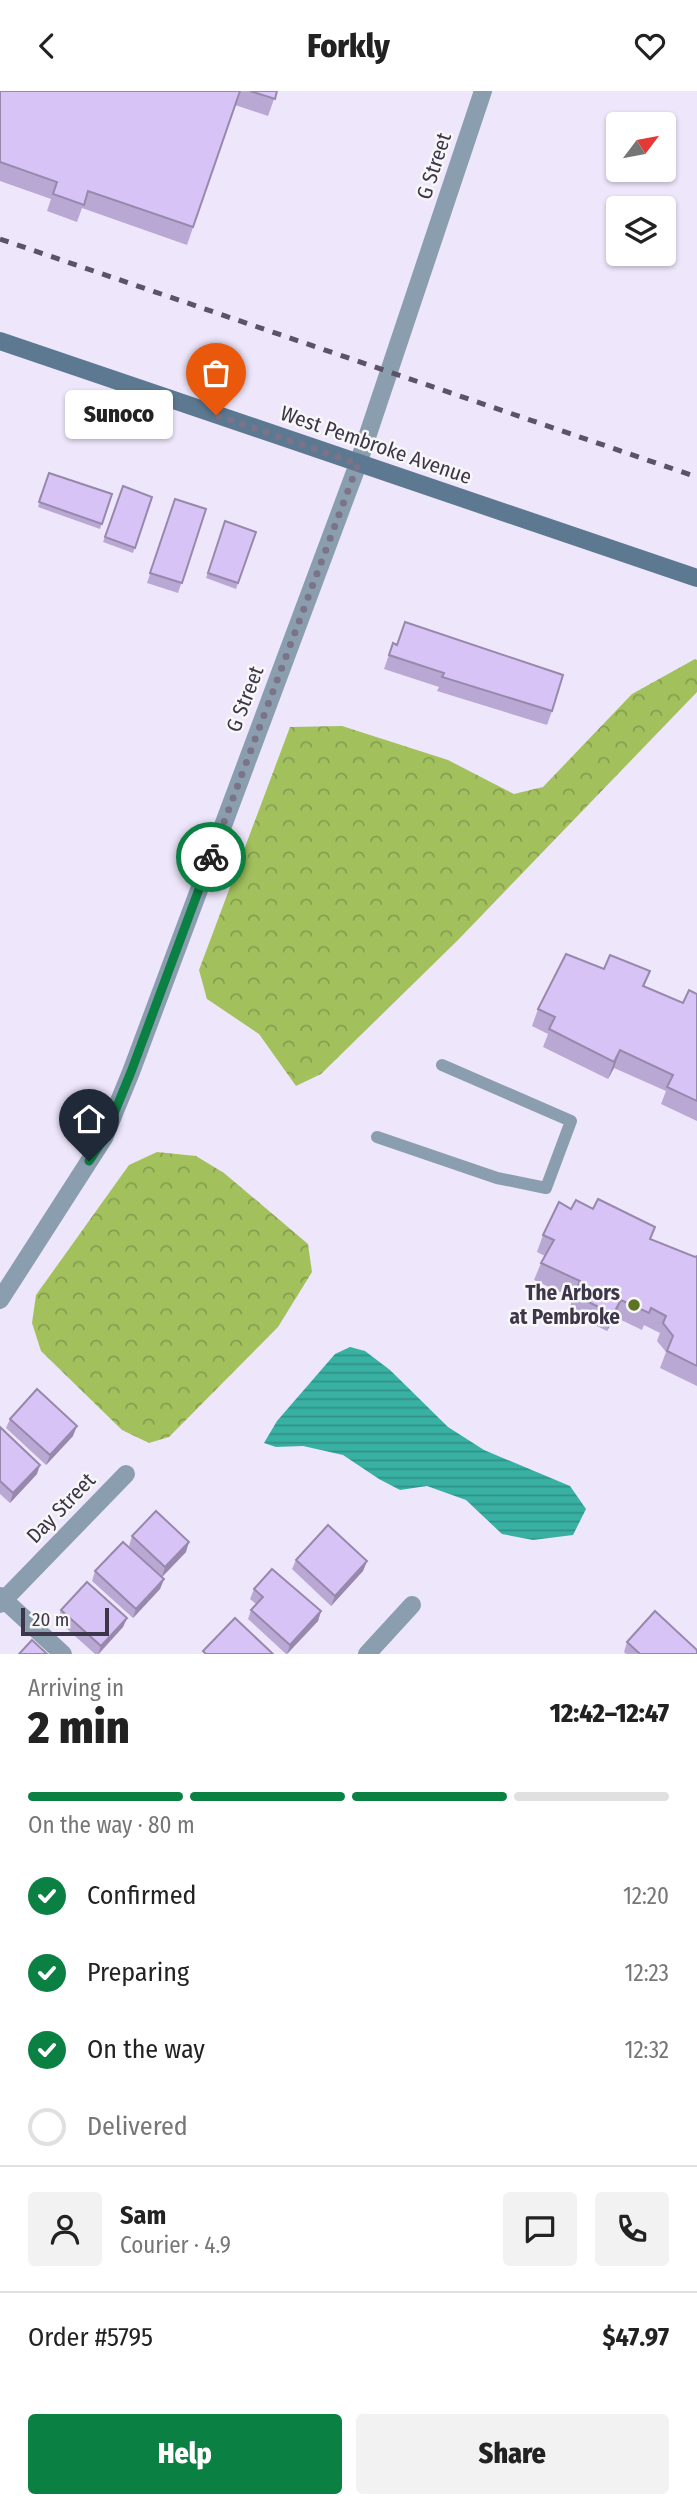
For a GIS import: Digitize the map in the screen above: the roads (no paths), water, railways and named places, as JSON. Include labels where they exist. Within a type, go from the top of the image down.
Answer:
[{"type":"main road","name":"West Pembroke Avenue","points":[[0,341],[697,578]]},
{"type":"street","name":"G Street","points":[[0,1300],[104,1138],[131,1072],[358,464],[482,91]]},
{"type":"street","name":"Day Street","points":[[1,1600],[126,1474]]},
{"type":"street","points":[[1,1600],[63,1654]]},
{"type":"street","points":[[368,1654],[412,1605]]},
{"type":"lane","points":[[377,1137],[497,1178],[546,1188],[571,1121],[442,1065]]},
{"type":"railway","points":[[0,239],[697,477]]},
{"type":"place","name":"Sunoco","points":[[216,415]]},
{"type":"place","name":"The Arbors at Pembroke","points":[[634,1305]]}]
